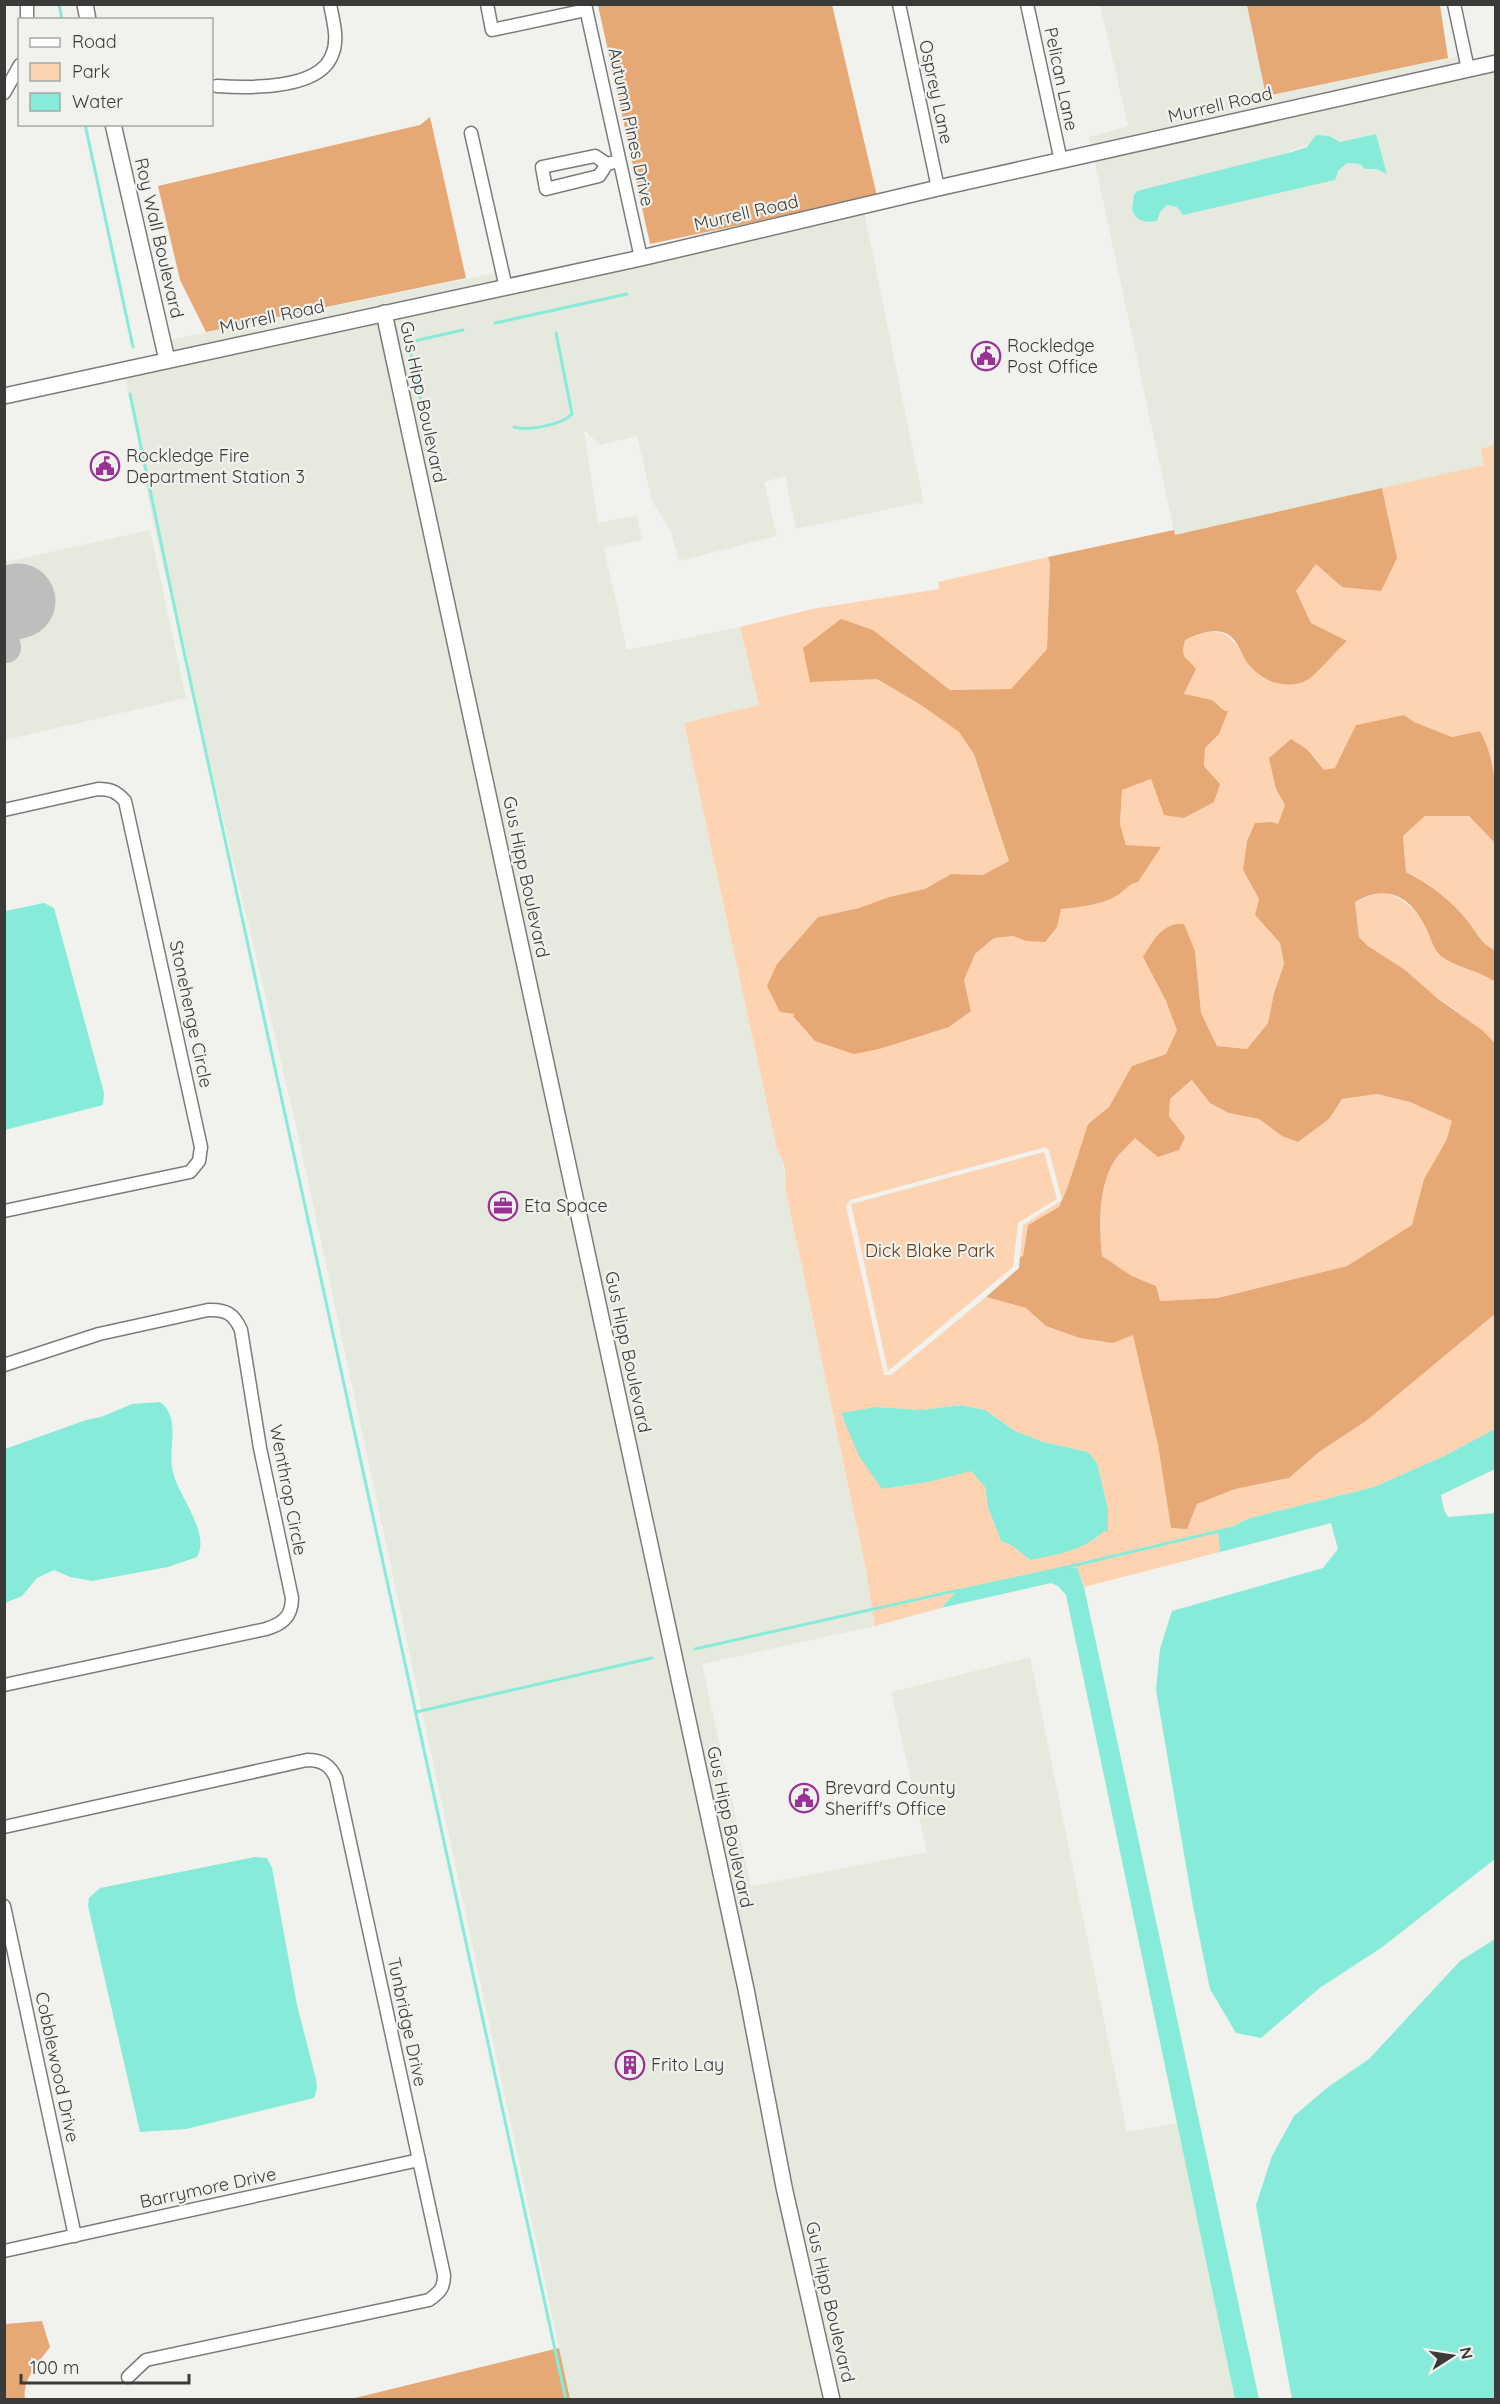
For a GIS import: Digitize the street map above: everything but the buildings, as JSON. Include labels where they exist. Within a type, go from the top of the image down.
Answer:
[{"type":"street","points":[[217,86],[256,88],[312,76],[325,67],[332,56],[335,45],[330,4]]},
{"type":"street","points":[[487,4],[492,30],[586,7]]},
{"type":"street","name":"Osprey Lane","points":[[899,4],[938,188]]},
{"type":"street","name":"Pelican Lane","points":[[1027,4],[1060,161]]},
{"type":"street","points":[[1454,4],[1468,69]]},
{"type":"street","name":"Autumn Pines Drive","points":[[586,7],[613,162],[641,258]]},
{"type":"street","name":"Murrell Road","points":[[4,396],[641,258],[938,188],[1496,63]]},
{"type":"street","points":[[4,93],[18,68]]},
{"type":"street","name":"Roy Wall Boulevard","points":[[113,126],[167,360]]},
{"type":"street","points":[[471,133],[506,288]]},
{"type":"street","points":[[595,156],[613,162],[599,176],[546,189],[542,167],[595,156]]},
{"type":"street","name":"Gus Hipp Boulevard","points":[[384,313],[741,1968],[784,2187],[832,2400]]},
{"type":"street","name":"Stonehenge Circle","points":[[4,810],[98,789],[110,789],[118,793],[125,801],[201,1147],[199,1161],[190,1172],[4,1211]]},
{"type":"street","name":"Wenthrop Circle","points":[[4,1365],[99,1334],[208,1310],[220,1309],[230,1313],[241,1330],[260,1448],[292,1598],[292,1609],[288,1617],[279,1625],[266,1629],[4,1685]]},
{"type":"street","name":"Tunbridge Drive","points":[[4,1827],[308,1760],[325,1763],[336,1778],[444,2275],[444,2285],[440,2292],[429,2300],[146,2360],[128,2377]]},
{"type":"street","name":"Cobblewood Drive","points":[[4,1906],[75,2235]]},
{"type":"street","name":"Barrymore Drive","points":[[4,2252],[419,2160]]},
{"type":"shaded area","points":[[598,5],[832,5],[877,196],[650,244]]},
{"type":"shaded area","points":[[1100,5],[1247,5],[1267,96],[1458,56],[1460,65],[1091,148],[1089,137],[1128,126]]},
{"type":"shaded area","points":[[1247,5],[1440,5],[1448,58],[1266,96]]},
{"type":"shaded area","points":[[1495,69],[1496,444],[1481,449],[1484,465],[1175,536],[1094,159]],"holes":[[[1329,136],[1386,173],[1376,169],[1365,169],[1360,164],[1347,163],[1338,171],[1334,180],[1183,215],[1177,207],[1167,205],[1160,212],[1157,221],[1148,223],[1135,216],[1132,210],[1137,191],[1279,156]]]},
{"type":"shaded area","points":[[430,117],[466,278],[206,332],[180,280],[158,186],[420,125]]},
{"type":"shaded area","points":[[864,211],[924,504],[918,503],[796,529],[785,476],[764,482],[777,536],[679,561],[671,532],[652,501],[637,436],[600,445],[584,430],[598,523],[637,515],[642,540],[604,548],[627,650],[740,627],[759,705],[684,723],[777,1150],[781,1154],[785,1187],[865,1565],[875,1626],[702,1664],[751,1886],[927,1852],[891,1692],[1030,1657],[1127,2132],[1177,2123],[1235,2399],[838,2399],[790,2185],[391,317]]},
{"type":"shaded area","points":[[495,273],[498,284],[172,353],[169,340]]},
{"type":"shaded area","points":[[379,320],[825,2399],[570,2399],[295,1121],[154,527],[125,375]]},
{"type":"shaded area","points":[[1382,488],[1397,558],[1381,591],[1342,587],[1316,564],[1296,591],[1311,623],[1347,641],[1308,679],[1288,685],[1267,679],[1249,665],[1236,643],[1225,633],[1210,632],[1185,640],[1184,655],[1196,669],[1184,694],[1212,700],[1228,711],[1219,734],[1205,748],[1204,766],[1220,784],[1214,802],[1184,818],[1164,815],[1151,779],[1122,790],[1120,824],[1126,845],[1161,847],[1138,882],[1105,901],[1061,909],[1057,927],[1045,942],[1026,941],[1013,936],[994,938],[975,954],[964,980],[971,1011],[949,1027],[879,1049],[854,1054],[815,1041],[793,1016],[795,1014],[780,1012],[767,986],[777,964],[818,917],[925,889],[951,874],[983,875],[1009,861],[974,754],[959,732],[921,705],[877,679],[810,682],[803,648],[841,619],[873,630],[950,690],[1011,689],[1047,649],[1050,564],[1048,557],[1174,530],[1175,535]]},
{"type":"shaded area","points":[[150,530],[186,698],[5,740],[5,562]]},
{"type":"shaded area","points":[[1404,715],[1414,722],[1452,737],[1480,731],[1490,758],[1495,786],[1495,843],[1469,816],[1425,816],[1403,836],[1406,872],[1423,881],[1446,899],[1466,919],[1482,941],[1495,950],[1495,982],[1441,956],[1435,949],[1420,917],[1405,901],[1387,893],[1366,896],[1355,902],[1359,937],[1482,1030],[1495,1043],[1495,1314],[1366,1421],[1319,1452],[1289,1478],[1235,1489],[1197,1504],[1187,1529],[1171,1528],[1158,1445],[1133,1335],[1113,1343],[1080,1338],[1046,1326],[1026,1308],[986,1297],[1019,1268],[1028,1225],[1059,1207],[1088,1124],[1109,1107],[1132,1066],[1166,1054],[1177,1030],[1166,1001],[1143,957],[1164,929],[1184,924],[1195,951],[1201,1013],[1217,1046],[1247,1049],[1268,1023],[1274,993],[1284,964],[1280,943],[1255,915],[1259,899],[1243,870],[1247,841],[1255,823],[1278,824],[1285,805],[1276,789],[1269,758],[1291,739],[1308,750],[1324,770],[1335,768],[1356,725]],"holes":[[[1192,1080],[1210,1103],[1229,1113],[1259,1119],[1282,1136],[1298,1142],[1329,1119],[1342,1099],[1377,1094],[1410,1102],[1452,1121],[1446,1141],[1424,1179],[1412,1225],[1347,1266],[1218,1298],[1160,1301],[1156,1286],[1132,1276],[1102,1256],[1100,1233],[1102,1196],[1108,1174],[1115,1160],[1135,1138],[1158,1157],[1179,1150],[1185,1137],[1169,1116],[1170,1099]]]},
{"type":"shaded area","points":[[42,2321],[50,2347],[29,2378],[25,2399],[5,2399],[5,2324]]},
{"type":"shaded area","points":[[559,2348],[570,2399],[351,2399]]},
{"type":"green space","points":[[1495,444],[1495,787],[1480,731],[1452,737],[1414,722],[1404,715],[1356,725],[1336,768],[1324,770],[1309,750],[1276,789],[1285,805],[1278,824],[1255,823],[1247,841],[1243,870],[1259,899],[1255,915],[1280,943],[1284,964],[1274,993],[1268,1023],[1247,1049],[1217,1046],[1201,1013],[1195,951],[1184,925],[1143,957],[1178,1030],[1166,1054],[1132,1066],[1109,1107],[1088,1124],[1068,1186],[1059,1208],[1028,1225],[1023,1256],[1020,1257],[1023,1225],[1062,1200],[1046,1147],[850,1200],[846,1206],[884,1375],[891,1375],[986,1297],[1026,1308],[1046,1326],[1133,1334],[1158,1445],[1171,1528],[1187,1528],[1197,1504],[1235,1489],[1289,1478],[1319,1452],[1366,1421],[1495,1314],[1495,1429],[1444,1456],[1374,1487],[1250,1518],[1218,1533],[1220,1552],[1084,1587],[1077,1568],[959,1589],[941,1608],[875,1626],[865,1565],[785,1187],[784,1168],[777,1150],[684,723],[759,705],[740,627],[812,609],[939,589],[938,582],[1048,557],[1050,564],[1047,649],[1011,689],[950,690],[873,630],[877,679],[921,705],[959,732],[974,753],[1009,861],[983,875],[951,874],[925,889],[818,917],[777,964],[971,1011],[964,980],[975,954],[994,938],[1013,936],[1026,941],[1057,927],[1060,909],[1095,903],[1119,892],[1129,885],[1160,848],[1126,845],[1120,824],[1122,790],[1151,779],[1164,815],[1220,784],[1204,766],[1205,748],[1219,734],[1225,712],[1221,706],[1184,694],[1196,669],[1183,655],[1185,640],[1208,633],[1224,634],[1236,645],[1250,665],[1305,681],[1346,641],[1311,623],[1296,591],[1316,563],[1342,587],[1397,558],[1382,488],[1484,465],[1481,449]],"holes":[[[960,1405],[985,1410],[1015,1431],[1043,1442],[1088,1452],[1107,1532],[1104,1530],[1097,1538],[1030,1560],[1013,1546],[1001,1541],[988,1507],[985,1487],[971,1470],[928,1482],[882,1489],[876,1407],[921,1410]]]},
{"type":"green space","points":[[1425,816],[1469,816],[1495,843],[1495,950],[1482,941],[1466,919],[1446,898],[1431,886],[1406,872],[1403,836]]},
{"type":"green space","points":[[1382,891],[1402,900],[1414,910],[1423,921],[1442,957],[1495,982],[1495,1043],[1462,1015],[1375,952],[1359,937],[1355,902]]},
{"type":"green space","points":[[1193,1080],[1229,1113],[1259,1119],[1282,1136],[1329,1119],[1342,1099],[1377,1094],[1410,1102],[1452,1121],[1446,1141],[1424,1179],[1412,1225],[1347,1266],[1218,1298],[1159,1301],[1156,1286],[1132,1276],[1102,1256],[1100,1221],[1102,1196],[1113,1163],[1135,1138],[1185,1137],[1169,1116],[1170,1099]]},
{"type":"green space","name":"Dick Blake Park","points":[[1044,1152],[1057,1199],[1018,1223],[1013,1267],[888,1371],[851,1204]]},
{"type":"water","points":[[1376,134],[1387,174],[1376,169],[1365,169],[1360,164],[1347,163],[1338,171],[1335,180],[1183,215],[1177,207],[1167,205],[1160,212],[1157,221],[1142,221],[1132,210],[1134,195],[1137,191],[1292,152],[1307,147],[1316,135],[1329,136],[1340,142]]},
{"type":"water","points":[[44,903],[54,908],[104,1093],[103,1105],[5,1130],[5,911]]},
{"type":"water","points":[[160,1402],[167,1409],[172,1425],[173,1472],[200,1537],[197,1557],[168,1567],[92,1581],[70,1577],[54,1570],[37,1578],[22,1596],[5,1603],[5,1449],[86,1420],[101,1417],[132,1404]]},
{"type":"water","points":[[960,1405],[985,1410],[1015,1431],[1043,1442],[1088,1452],[1097,1463],[1108,1510],[1108,1532],[1104,1531],[1088,1543],[1070,1551],[1030,1560],[1013,1546],[1001,1541],[988,1507],[985,1487],[971,1471],[928,1482],[882,1489],[859,1456],[841,1413],[876,1407],[921,1410]]},
{"type":"water","points":[[1495,1429],[1495,1469],[1441,1495],[1448,1517],[1495,1513],[1495,1859],[1381,1948],[1321,1987],[1261,2038],[1236,2033],[1210,1989],[1193,1906],[1156,1690],[1160,1649],[1172,1611],[1323,1568],[1338,1549],[1331,1523],[1220,1552],[1218,1533],[1250,1518],[1374,1487],[1444,1456]]},
{"type":"water","points":[[1061,1567],[1077,1568],[1084,1587],[1259,2399],[1235,2399],[1066,1595],[1058,1586],[1051,1583],[941,1608],[959,1589]]},
{"type":"water","points":[[255,1857],[267,1858],[272,1868],[297,2005],[316,2079],[317,2088],[314,2098],[186,2129],[140,2132],[88,1906],[89,1898],[100,1888]]},
{"type":"water","points":[[1495,1939],[1495,2399],[1292,2399],[1256,2205],[1272,2156],[1294,2116],[1328,2087],[1369,2059],[1460,1961]]},
{"type":"waterway","points":[[59,4],[62,18]]},
{"type":"waterway","points":[[85,126],[133,347]]},
{"type":"waterway","points":[[495,323],[627,294]]},
{"type":"waterway","points":[[423,410],[409,346],[414,341],[463,330]]},
{"type":"waterway","points":[[514,427],[545,426],[561,421],[572,414],[556,333]]},
{"type":"waterway","points":[[130,394],[182,643],[566,2400]]},
{"type":"waterway","points":[[1063,1568],[1228,1529]]},
{"type":"waterway","points":[[695,1649],[959,1590]]},
{"type":"waterway","points":[[416,1712],[652,1658]]},
{"type":"taxiway","points":[[4,638],[6,648]]},
{"type":"runway","points":[[4,604],[18,601]]},
{"type":"place","name":"Rockledge Post Office","points":[[986,356]]},
{"type":"place","name":"Rockledge Fire Department Station 3","points":[[105,466]]},
{"type":"place","name":"Eta Space","points":[[503,1206]]},
{"type":"place","name":"Brevard County Sheriff's Office","points":[[804,1798]]},
{"type":"place","name":"Frito Lay","points":[[630,2065]]}]
